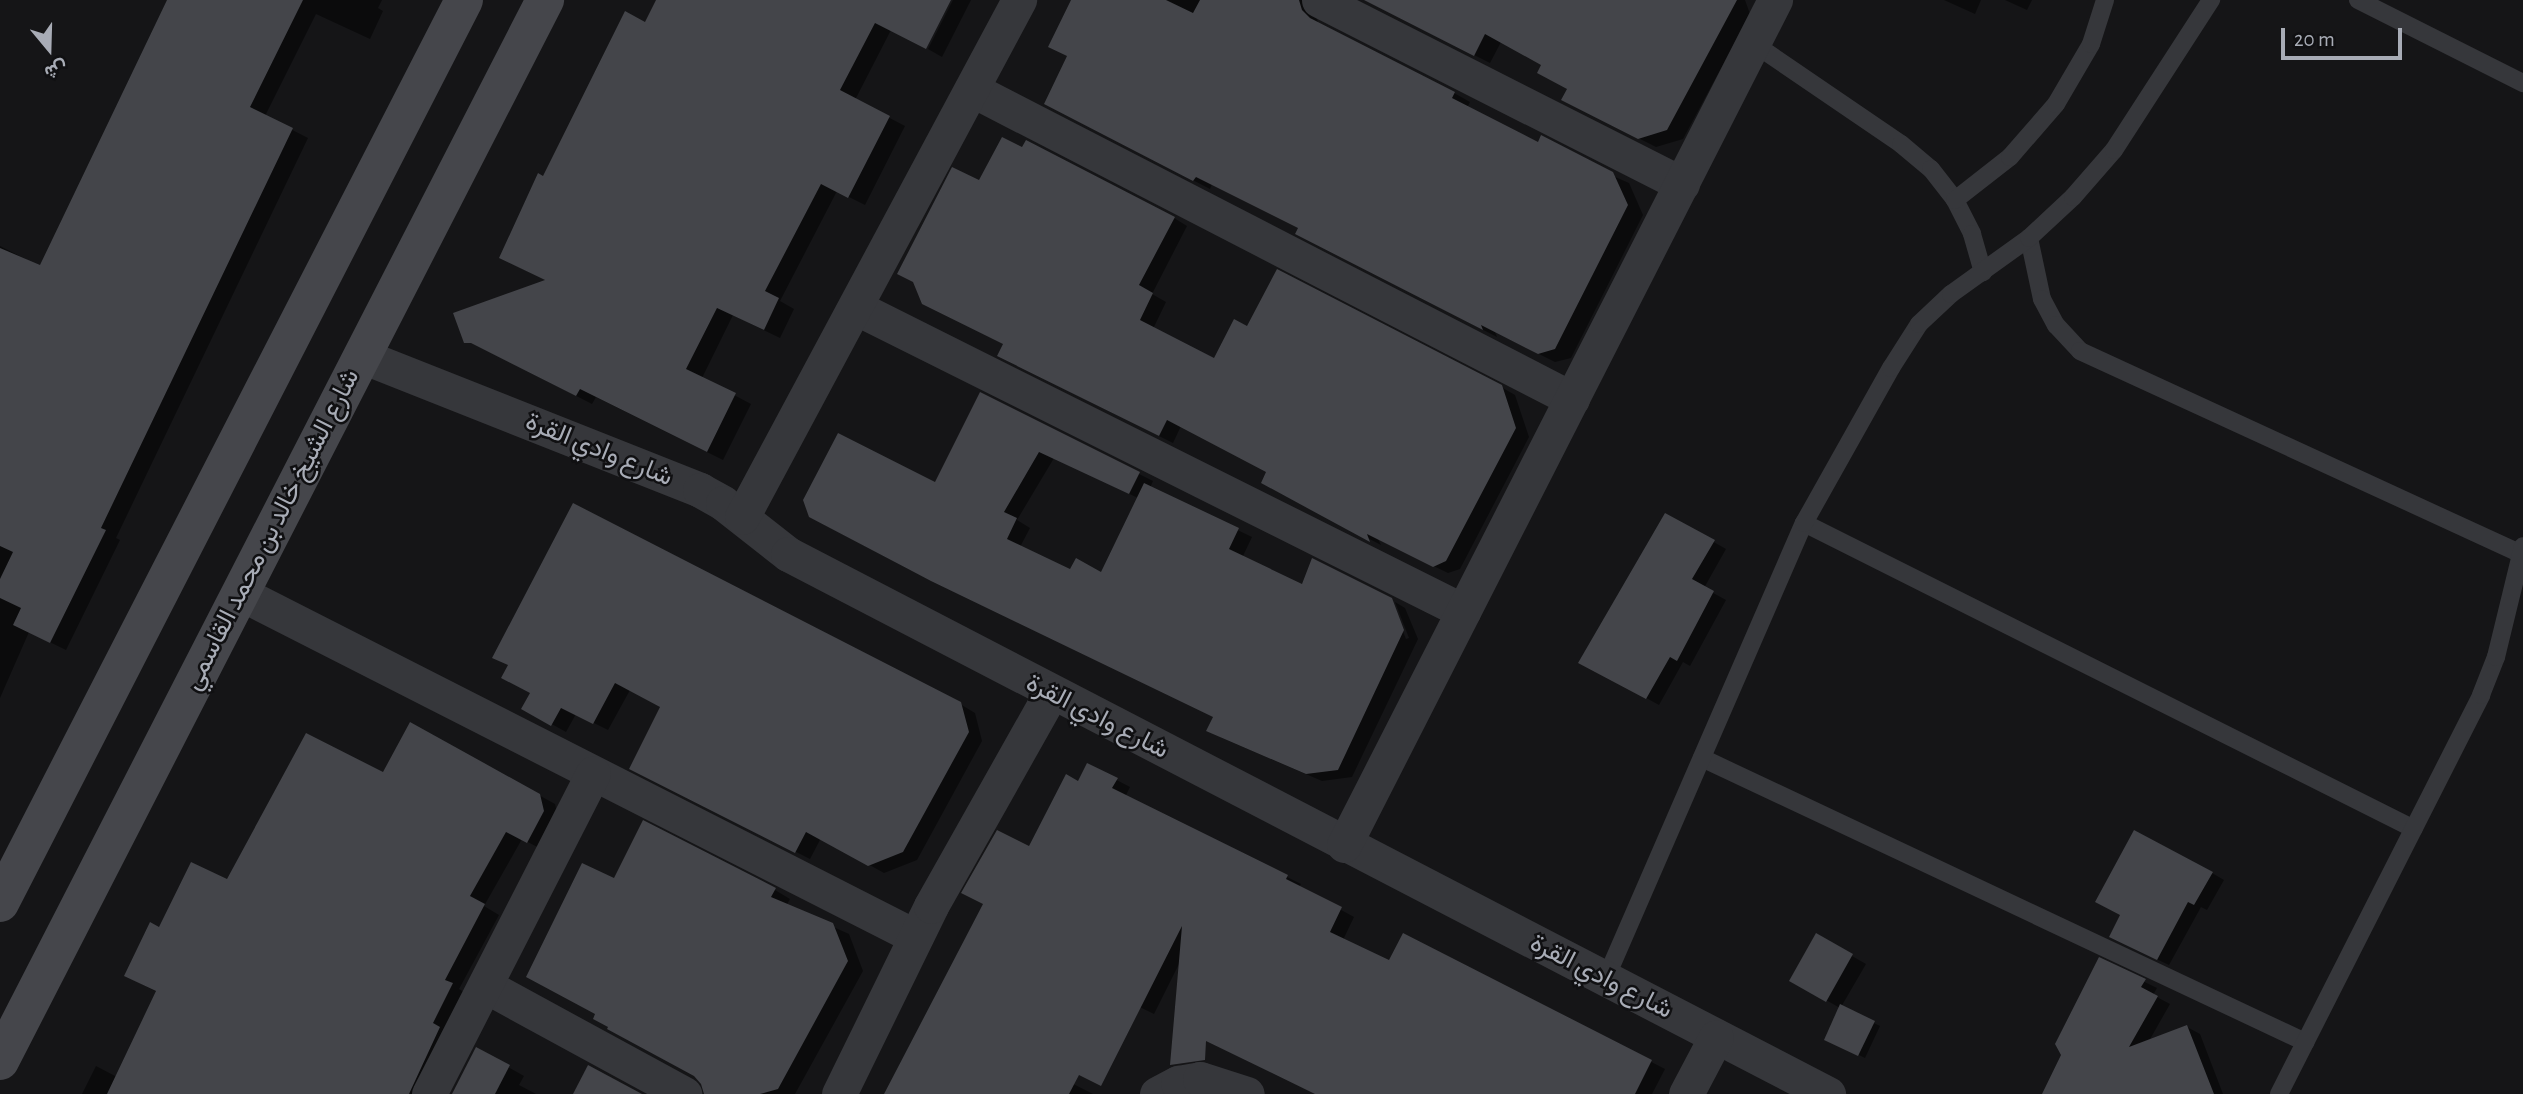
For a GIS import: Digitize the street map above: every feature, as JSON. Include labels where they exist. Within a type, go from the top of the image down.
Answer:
[{"type":"main road","points":[[0,903],[464,0]]},
{"type":"main road","name":"شارع الشيخ خالد بن محمد القاسمي","points":[[0,1061],[545,0]]},
{"type":"street","points":[[742,517],[1019,0]]},
{"type":"street","points":[[1319,0],[1682,184]]},
{"type":"street","points":[[1344,845],[1775,0]]},
{"type":"street","points":[[973,90],[1572,400]]},
{"type":"street","points":[[855,307],[1463,611]]},
{"type":"street","name":"شارع وادي القرة","points":[[362,356],[700,490],[742,517],[789,554],[1051,693],[1828,1094]]},
{"type":"street","points":[[240,593],[916,937]]},
{"type":"street","points":[[839,1094],[916,937],[974,827],[1051,693]]},
{"type":"street","points":[[429,1094],[593,773]]},
{"type":"street","points":[[486,986],[684,1094]]},
{"type":"street","points":[[1686,1094],[1716,1037]]},
{"type":"street","points":[[1157,1094],[1178,1083],[1200,1079],[1248,1094]]},
{"type":"lane","points":[[1955,200],[2010,157],[2056,104],[2091,44],[2105,0]]},
{"type":"lane","points":[[1606,978],[1804,523],[1919,324],[1951,294],[2029,238],[2073,197],[2114,150],[2211,0]]},
{"type":"lane","points":[[2358,0],[2523,83]]},
{"type":"lane","points":[[1753,43],[1901,144],[1931,169],[1955,200],[1972,234],[1983,272]]},
{"type":"lane","points":[[2029,238],[2042,299],[2056,325],[2080,351],[2522,550],[2496,657],[2481,695],[2279,1094]]},
{"type":"lane","points":[[1804,523],[2413,829]]},
{"type":"lane","points":[[1702,758],[2305,1042]]},
{"type":"building","points":[[167,0],[303,0],[250,107],[293,128],[101,528],[106,530],[50,643],[13,625],[21,608],[0,598],[0,579],[13,552],[0,546],[0,248],[40,265]]},
{"type":"building","points":[[656,0],[951,0],[926,49],[875,23],[840,90],[890,116],[848,198],[821,184],[765,291],[779,298],[764,330],[717,308],[686,369],[736,393],[707,452],[580,389],[576,396],[471,343],[464,343],[453,313],[545,280],[499,258],[538,173],[543,176],[625,11],[645,22]]},
{"type":"building","points":[[1071,0],[1166,0],[1193,13],[1200,0],[1299,0],[1302,10],[1310,18],[1455,92],[1452,98],[1538,142],[1541,135],[1613,172],[1628,205],[1555,349],[1538,354],[1481,325],[1483,330],[1295,234],[1298,228],[1196,177],[1193,181],[1044,104],[1067,56],[1048,47]]},
{"type":"building","points":[[1364,0],[1737,0],[1667,130],[1638,139],[1561,100],[1567,89],[1537,73],[1541,65],[1485,34],[1474,56]]},
{"type":"building","points":[[1002,137],[1022,147],[1026,140],[1175,217],[1139,285],[1153,293],[1140,320],[1214,358],[1234,319],[1247,326],[1277,269],[1502,385],[1516,428],[1446,561],[1433,567],[1367,534],[1370,542],[1261,483],[1266,472],[1167,420],[1159,436],[997,356],[1003,344],[922,304],[913,282],[897,274],[952,167],[979,180]]},
{"type":"building","points":[[980,392],[1140,472],[1129,494],[1039,452],[1004,512],[1017,518],[1007,539],[1070,569],[1076,558],[1101,572],[1144,483],[1239,528],[1229,549],[1302,584],[1312,558],[1392,598],[1404,630],[1338,770],[1306,774],[1206,731],[1213,717],[931,581],[809,517],[803,500],[838,433],[935,482]]},
{"type":"building","points":[[573,503],[961,702],[969,732],[903,852],[868,866],[806,832],[795,853],[629,769],[660,707],[615,683],[593,724],[561,708],[551,726],[521,709],[530,693],[501,678],[508,665],[492,658]]},
{"type":"building","points":[[1665,513],[1715,540],[1692,579],[1714,591],[1677,661],[1670,657],[1646,699],[1578,663]]},
{"type":"building","points":[[410,722],[540,794],[544,811],[527,843],[506,832],[470,896],[485,904],[445,980],[453,983],[433,1023],[440,1027],[409,1094],[107,1094],[156,991],[124,976],[150,922],[159,927],[191,862],[227,879],[306,733],[383,772]]},
{"type":"building","points":[[1087,763],[1118,778],[1112,788],[1288,875],[1286,879],[1342,907],[1330,932],[1389,960],[1403,933],[1652,1060],[1635,1094],[1315,1094],[1206,1041],[1205,1060],[1170,1065],[1182,926],[1101,1086],[1079,1075],[1069,1094],[884,1094],[983,904],[961,893],[997,830],[1029,846],[1066,774],[1078,781]]},
{"type":"building","points":[[643,820],[776,888],[771,897],[833,923],[848,961],[778,1089],[760,1094],[704,1094],[701,1084],[694,1076],[607,1029],[608,1027],[593,1019],[595,1014],[526,977],[582,863],[614,878]]},
{"type":"building","points":[[2134,830],[2213,872],[2194,905],[2188,902],[2157,960],[2109,937],[2120,915],[2095,902]]},
{"type":"building","points":[[1816,933],[1853,954],[1826,1002],[1789,981]]},
{"type":"building","points":[[2099,957],[2146,979],[2141,987],[2158,996],[2129,1047],[2187,1025],[2214,1094],[2042,1094],[2061,1055],[2055,1044]]},
{"type":"building","points":[[1840,1004],[1875,1021],[1858,1056],[1824,1040]]},
{"type":"building","points":[[476,1047],[510,1065],[495,1094],[452,1094]]},
{"type":"building","points":[[588,1065],[642,1094],[573,1094]]}]
